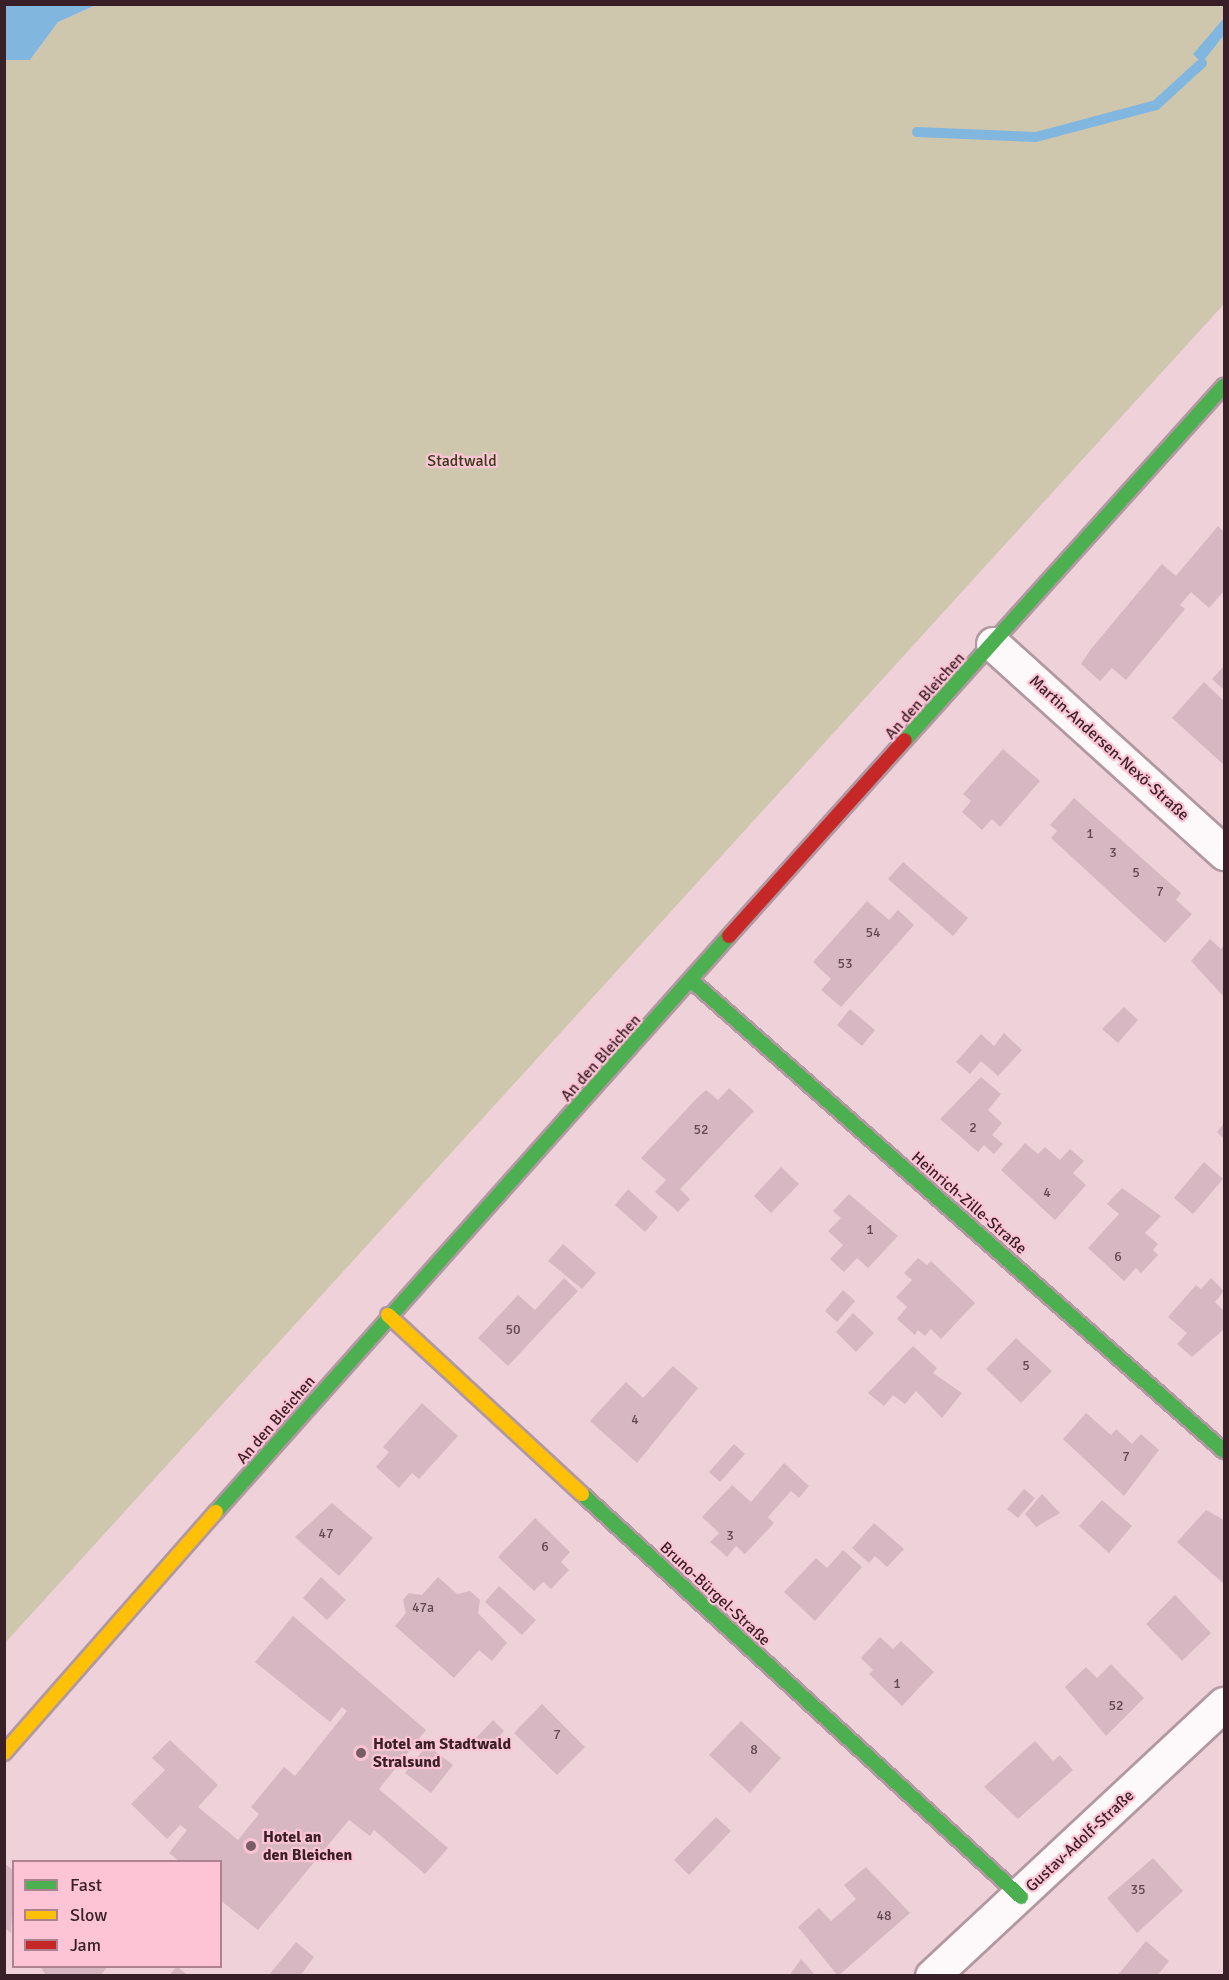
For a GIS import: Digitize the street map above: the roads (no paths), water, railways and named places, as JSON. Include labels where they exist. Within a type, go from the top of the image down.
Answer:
[{"type":"street","name":"An den Bleichen","points":[[4,1753],[388,1316],[692,981],[1224,386]]},
{"type":"street","name":"Martin-Andersen-Nexö-Straße","points":[[993,644],[1224,853]]},
{"type":"street","name":"Heinrich-Zille-Straße","points":[[692,981],[1224,1451]]},
{"type":"street","name":"Bruno-Bürgel-Straße","points":[[388,1316],[1021,1897]]},
{"type":"street","name":"Gustav-Adolf-Straße","points":[[932,1976],[1021,1897],[1224,1704]]},
{"type":"water","points":[[4,5],[96,5],[58,22],[30,60],[5,60]]},
{"type":"water","points":[[1224,18],[1224,35],[1202,63],[1193,54]]},
{"type":"waterway","points":[[917,132],[1036,137],[1156,105],[1202,63]]},
{"type":"place","name":"Hotel am Stadtwald Stralsund","points":[[361,1753]]},
{"type":"place","name":"Hotel an den Bleichen","points":[[251,1846]]},
{"type":"park label","name":"Stadtwald","points":[[462,461]]}]
